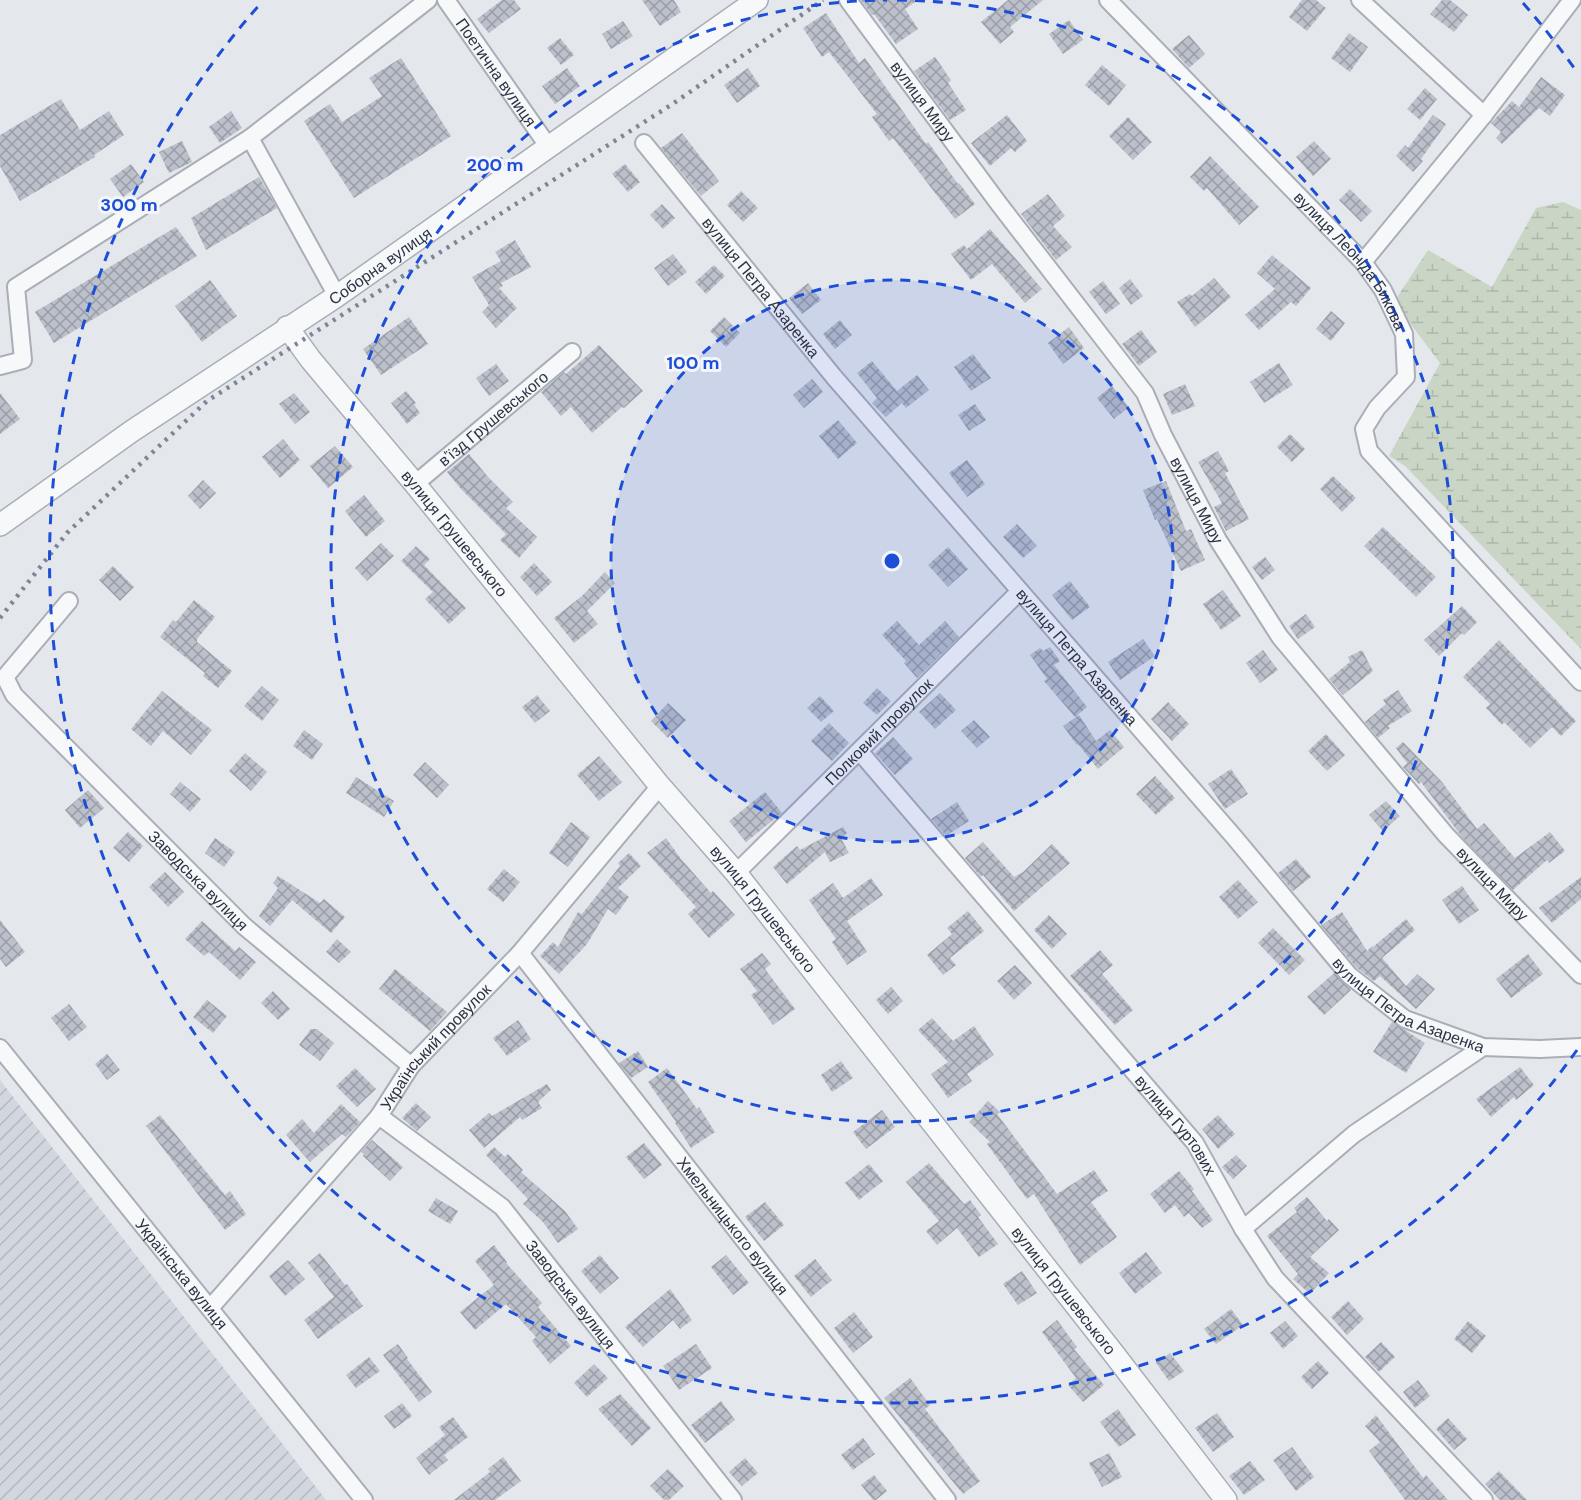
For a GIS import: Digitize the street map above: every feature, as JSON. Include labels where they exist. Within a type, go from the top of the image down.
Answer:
[{"type":"street","points":[[0,366],[23,360],[16,287],[250,138],[428,0]]},
{"type":"street","name":"Поетична вулиця","points":[[446,0],[548,146]]},
{"type":"street","name":"Соборна вулиця","points":[[0,525],[132,431],[337,296],[757,0]]},
{"type":"street","name":"вулиця Миру","points":[[848,0],[999,204],[1145,393],[1163,435],[1218,540],[1280,637],[1446,835],[1581,975]]},
{"type":"street","name":"вулиця Леоніда Бикова","points":[[1108,0],[1363,262],[1383,290],[1404,334],[1406,377],[1377,408],[1364,429],[1368,451],[1581,682]]},
{"type":"street","points":[[1360,0],[1484,116]]},
{"type":"street","points":[[1363,262],[1484,116],[1572,0]]},
{"type":"street","points":[[250,138],[337,296]]},
{"type":"street","name":"вулиця Петра Азаренка","points":[[644,143],[834,377],[1235,838],[1349,975],[1405,1019],[1483,1047],[1540,1049],[1581,1047]]},
{"type":"street","name":"вулиця Грушевського","points":[[287,327],[311,360],[415,484],[660,786],[736,873],[1226,1500]]},
{"type":"street","name":"в'їзд Грушевського","points":[[415,484],[572,352]]},
{"type":"street","name":"Полковий провулок","points":[[736,873],[1020,591]]},
{"type":"street","name":"Заводська вулиця","points":[[69,601],[5,676],[14,695],[244,926],[411,1066]]},
{"type":"street","name":"вулиця Гуртових","points":[[860,752],[1195,1143],[1243,1229],[1275,1278],[1484,1500]]},
{"type":"street","name":"Український провулок","points":[[211,1307],[379,1116],[411,1066],[520,953],[660,786]]},
{"type":"street","name":"Хмельницького вулиця","points":[[520,953],[947,1500]]},
{"type":"street","points":[[1243,1229],[1354,1134],[1483,1047]]},
{"type":"street","name":"Українська вулиця","points":[[0,1048],[211,1307],[364,1500]]},
{"type":"street","name":"Заводська вулиця","points":[[379,1116],[502,1207],[733,1500]]},
{"type":"shaded area","points":[[0,1080],[326,1500],[0,1500]]},
{"type":"green space","points":[[1563,202],[1581,210],[1581,649],[1405,466],[1389,456],[1440,363],[1394,302],[1428,250],[1492,287],[1536,208]]},
{"type":"building","points":[[502,0],[514,0],[521,9],[489,33],[477,19]]},
{"type":"building","points":[[642,0],[674,0],[681,12],[660,26]]},
{"type":"building","points":[[861,0],[918,0],[905,9],[918,29],[896,44]]},
{"type":"building","points":[[1008,0],[1043,0],[1010,27],[1014,32],[1000,44],[981,22]]},
{"type":"building","points":[[1302,0],[1316,0],[1326,8],[1307,31],[1289,17]]},
{"type":"building","points":[[1442,0],[1450,0],[1468,15],[1454,32],[1430,14]]},
{"type":"building","points":[[826,13],[859,63],[865,58],[926,144],[928,142],[975,204],[955,219],[893,138],[889,141],[872,117],[877,114],[829,52],[822,57],[803,28]]},
{"type":"building","points":[[1069,20],[1083,40],[1063,54],[1049,34]]},
{"type":"building","points":[[623,21],[633,36],[611,49],[602,34]]},
{"type":"building","points":[[1349,33],[1368,47],[1350,72],[1331,58]]},
{"type":"building","points":[[1189,35],[1205,54],[1189,68],[1172,49]]},
{"type":"building","points":[[560,38],[574,55],[561,65],[547,48]]},
{"type":"building","points":[[935,57],[951,80],[948,83],[966,110],[950,120],[914,71]]},
{"type":"building","points":[[401,58],[451,136],[354,198],[304,121],[330,104],[342,122],[382,96],[369,78]]},
{"type":"building","points":[[1102,65],[1126,85],[1109,106],[1085,85]]},
{"type":"building","points":[[567,68],[580,86],[555,104],[542,86]]},
{"type":"building","points":[[748,68],[760,86],[737,103],[724,85]]},
{"type":"building","points":[[1541,77],[1565,95],[1550,116],[1539,108],[1502,144],[1496,138],[1501,132],[1491,123],[1512,101],[1519,107]]},
{"type":"building","points":[[1425,88],[1437,99],[1420,120],[1407,109]]},
{"type":"building","points":[[61,99],[80,130],[109,111],[124,135],[94,155],[95,157],[20,201],[0,166],[0,135]]},
{"type":"building","points":[[231,111],[242,128],[220,143],[209,127]]},
{"type":"building","points":[[1007,115],[1027,141],[1015,152],[1011,148],[990,166],[971,143]]},
{"type":"building","points":[[1433,115],[1446,124],[1421,159],[1423,161],[1413,172],[1396,156],[1405,145],[1408,148]]},
{"type":"building","points":[[1128,117],[1152,142],[1133,160],[1109,136]]},
{"type":"building","points":[[682,133],[719,181],[701,196],[661,148]]},
{"type":"building","points":[[182,141],[192,162],[169,173],[159,152]]},
{"type":"building","points":[[1314,141],[1331,159],[1313,176],[1296,157]]},
{"type":"building","points":[[1210,156],[1259,207],[1239,225],[1207,188],[1204,191],[1190,177]]},
{"type":"building","points":[[131,164],[144,182],[123,197],[110,179]]},
{"type":"building","points":[[625,164],[640,182],[628,192],[612,174]]},
{"type":"building","points":[[259,177],[277,208],[206,250],[191,218]]},
{"type":"building","points":[[1350,189],[1372,211],[1361,222],[1339,200]]},
{"type":"building","points":[[741,191],[758,208],[743,222],[727,205]]},
{"type":"building","points":[[1048,194],[1065,216],[1053,226],[1072,247],[1056,260],[1021,214]]},
{"type":"building","points":[[662,204],[675,218],[663,229],[650,215]]},
{"type":"building","points":[[176,227],[197,256],[54,343],[35,312]]},
{"type":"building","points":[[990,229],[1042,289],[1025,303],[992,264],[971,280],[951,254],[964,245],[967,249]]},
{"type":"building","points":[[515,240],[531,267],[501,283],[503,286],[499,288],[517,308],[496,328],[482,312],[489,305],[472,277],[501,261],[495,252]]},
{"type":"building","points":[[673,254],[687,272],[668,286],[654,268]]},
{"type":"building","points":[[1272,255],[1311,288],[1296,306],[1291,302],[1259,330],[1245,315],[1275,289],[1257,273]]},
{"type":"building","points":[[714,265],[725,276],[706,294],[695,282]]},
{"type":"building","points":[[1214,278],[1231,297],[1195,327],[1177,302],[1190,294],[1192,296]]},
{"type":"building","points":[[1130,279],[1143,296],[1131,305],[1119,288]]},
{"type":"building","points":[[210,280],[237,316],[202,342],[175,306]]},
{"type":"building","points":[[1103,281],[1120,304],[1106,314],[1089,292]]},
{"type":"building","points":[[808,283],[821,300],[802,314],[789,298]]},
{"type":"building","points":[[1331,311],[1345,323],[1331,341],[1316,329]]},
{"type":"building","points":[[409,317],[428,344],[381,375],[363,349]]},
{"type":"building","points":[[724,317],[740,333],[726,347],[710,331]]},
{"type":"building","points":[[840,320],[852,335],[835,349],[823,334]]},
{"type":"building","points":[[1069,327],[1084,348],[1063,364],[1048,343]]},
{"type":"building","points":[[1141,330],[1157,352],[1139,366],[1122,344]]},
{"type":"building","points":[[599,345],[643,391],[592,433],[571,407],[561,416],[541,392]]},
{"type":"building","points":[[973,354],[991,378],[971,391],[954,367]]},
{"type":"building","points":[[872,361],[897,391],[917,375],[929,390],[906,408],[902,403],[886,417],[872,403],[877,398],[857,373]]},
{"type":"building","points":[[1279,363],[1293,385],[1264,403],[1250,382]]},
{"type":"building","points":[[496,364],[509,381],[489,396],[476,378]]},
{"type":"building","points":[[812,379],[823,392],[804,408],[793,395]]},
{"type":"building","points":[[1185,384],[1195,406],[1172,415],[1163,394]]},
{"type":"building","points":[[1112,386],[1129,407],[1114,419],[1097,398]]},
{"type":"building","points":[[406,391],[416,403],[414,404],[420,413],[407,424],[391,403]]},
{"type":"building","points":[[0,393],[20,419],[0,434]]},
{"type":"building","points":[[294,393],[310,412],[295,424],[279,404]]},
{"type":"building","points":[[975,404],[986,420],[969,431],[958,415]]},
{"type":"building","points":[[838,420],[857,443],[838,459],[819,436]]},
{"type":"building","points":[[1290,434],[1305,449],[1292,462],[1277,447]]},
{"type":"building","points":[[283,439],[300,460],[280,478],[262,457]]},
{"type":"building","points":[[335,446],[353,467],[328,488],[310,466]]},
{"type":"building","points":[[1218,451],[1229,471],[1225,473],[1249,519],[1226,531],[1214,507],[1222,503],[1198,462]]},
{"type":"building","points":[[469,454],[513,502],[506,508],[537,537],[519,558],[500,540],[506,534],[447,472]]},
{"type":"building","points":[[967,460],[985,484],[967,497],[949,473]]},
{"type":"building","points":[[1333,476],[1356,498],[1342,512],[1320,489]]},
{"type":"building","points":[[203,480],[216,493],[200,509],[188,496]]},
{"type":"building","points":[[1166,481],[1186,531],[1191,529],[1205,560],[1181,571],[1157,519],[1155,520],[1143,490]]},
{"type":"building","points":[[364,495],[385,521],[366,537],[345,511]]},
{"type":"building","points":[[1017,524],[1037,546],[1023,558],[1003,537]]},
{"type":"building","points":[[1383,527],[1436,577],[1416,597],[1364,546]]},
{"type":"building","points":[[381,543],[394,556],[367,581],[355,568]]},
{"type":"building","points":[[416,546],[430,559],[424,565],[466,608],[449,624],[425,599],[433,592],[401,561]]},
{"type":"building","points":[[948,547],[968,569],[948,587],[928,565]]},
{"type":"building","points":[[1265,557],[1275,570],[1262,580],[1252,567]]},
{"type":"building","points":[[534,563],[552,582],[537,596],[520,577]]},
{"type":"building","points":[[113,566],[134,587],[120,601],[99,580]]},
{"type":"building","points":[[605,572],[615,583],[587,611],[598,624],[574,643],[554,618],[582,596]]},
{"type":"building","points":[[1070,581],[1090,607],[1072,620],[1052,595]]},
{"type":"building","points":[[1223,590],[1241,616],[1221,630],[1203,604]]},
{"type":"building","points":[[194,600],[215,617],[197,642],[232,671],[218,688],[203,676],[205,673],[160,637],[173,620],[176,622]]},
{"type":"building","points":[[1462,606],[1477,622],[1464,635],[1462,633],[1439,656],[1424,640]]},
{"type":"building","points":[[1306,614],[1315,627],[1298,639],[1289,626]]},
{"type":"building","points":[[897,621],[919,645],[945,621],[959,637],[917,678],[904,663],[906,661],[882,635]]},
{"type":"building","points":[[1143,639],[1155,656],[1120,680],[1108,662]]},
{"type":"building","points":[[1499,640],[1576,721],[1561,736],[1552,727],[1530,748],[1504,722],[1502,725],[1486,708],[1490,704],[1463,677]]},
{"type":"building","points":[[1050,647],[1060,661],[1054,665],[1087,707],[1075,717],[1044,681],[1047,679],[1030,655],[1040,648],[1043,651]]},
{"type":"building","points":[[1263,650],[1278,670],[1260,683],[1246,663]]},
{"type":"building","points":[[1362,650],[1373,671],[1343,695],[1329,679],[1350,662],[1348,657]]},
{"type":"building","points":[[262,686],[279,700],[262,721],[244,706]]},
{"type":"building","points":[[877,688],[891,701],[877,715],[863,703]]},
{"type":"building","points":[[1398,690],[1412,711],[1388,726],[1390,728],[1378,738],[1365,722],[1386,704],[1383,700]]},
{"type":"building","points":[[162,691],[212,730],[191,755],[163,731],[151,746],[131,729]]},
{"type":"building","points":[[940,693],[956,710],[935,729],[919,712]]},
{"type":"building","points":[[537,695],[550,711],[535,723],[522,707]]},
{"type":"building","points":[[820,696],[834,711],[821,722],[807,708]]},
{"type":"building","points":[[1168,702],[1189,724],[1172,741],[1151,719]]},
{"type":"building","points":[[668,703],[686,720],[668,738],[651,721]]},
{"type":"building","points":[[1079,715],[1096,741],[1110,730],[1124,747],[1098,769],[1063,726]]},
{"type":"building","points":[[974,720],[990,737],[977,748],[961,731]]},
{"type":"building","points":[[829,723],[849,743],[832,761],[811,741]]},
{"type":"building","points":[[304,730],[323,744],[312,760],[293,746]]},
{"type":"building","points":[[1326,734],[1345,755],[1327,771],[1308,751]]},
{"type":"building","points":[[893,737],[913,759],[895,775],[875,753]]},
{"type":"building","points":[[1403,742],[1442,782],[1477,829],[1484,823],[1515,858],[1550,832],[1565,851],[1549,863],[1547,860],[1513,890],[1462,837],[1421,782],[1419,784],[1403,767],[1407,763],[1396,748]]},
{"type":"building","points":[[245,753],[267,772],[251,791],[229,771]]},
{"type":"building","points":[[599,756],[622,782],[599,801],[577,775]]},
{"type":"building","points":[[425,762],[449,785],[437,798],[413,775]]},
{"type":"building","points":[[1231,769],[1248,794],[1225,809],[1208,784]]},
{"type":"building","points":[[1155,776],[1175,798],[1156,815],[1136,794]]},
{"type":"building","points":[[356,777],[394,801],[384,817],[346,793]]},
{"type":"building","points":[[180,782],[201,799],[190,812],[170,794]]},
{"type":"building","points":[[88,790],[104,808],[80,828],[65,810]]},
{"type":"building","points":[[765,792],[782,813],[746,842],[729,821]]},
{"type":"building","points":[[1386,801],[1400,816],[1383,831],[1369,815]]},
{"type":"building","points":[[957,802],[969,821],[946,836],[931,819]]},
{"type":"building","points":[[571,822],[590,837],[568,867],[549,853]]},
{"type":"building","points":[[843,827],[847,833],[841,838],[849,853],[830,862],[825,852],[787,884],[773,867],[797,846],[800,850]]},
{"type":"building","points":[[128,832],[143,846],[129,862],[113,848]]},
{"type":"building","points":[[215,838],[235,852],[224,867],[205,853]]},
{"type":"building","points":[[666,838],[711,893],[713,891],[735,915],[709,938],[688,914],[696,907],[647,853]]},
{"type":"building","points":[[983,842],[1014,877],[1023,872],[1052,844],[1070,863],[1014,911],[965,858]]},
{"type":"building","points":[[629,853],[641,866],[618,888],[629,897],[616,915],[608,909],[587,944],[559,974],[540,956],[553,942],[558,947],[578,912],[582,914],[620,866],[618,863]]},
{"type":"building","points":[[1296,859],[1311,877],[1293,891],[1278,873]]},
{"type":"building","points":[[504,869],[520,882],[503,902],[487,889]]},
{"type":"building","points":[[165,872],[184,892],[168,907],[149,887]]},
{"type":"building","points":[[278,876],[320,903],[324,899],[345,917],[331,933],[292,900],[270,926],[259,916],[278,888],[273,883]]},
{"type":"building","points":[[1581,877],[1581,899],[1552,923],[1539,908]]},
{"type":"building","points":[[871,878],[883,895],[847,921],[867,952],[847,965],[832,942],[836,939],[809,900],[833,883],[843,898]]},
{"type":"building","points":[[1238,880],[1258,902],[1238,919],[1219,897]]},
{"type":"building","points":[[1462,886],[1479,910],[1459,924],[1442,900]]},
{"type":"building","points":[[968,911],[984,931],[950,958],[956,965],[943,975],[927,955],[952,934],[947,928]]},
{"type":"building","points":[[1342,912],[1367,951],[1372,946],[1406,986],[1417,974],[1435,989],[1416,1009],[1380,976],[1374,981],[1356,967],[1321,925]]},
{"type":"building","points":[[1049,915],[1067,934],[1052,949],[1034,930]]},
{"type":"building","points":[[1406,919],[1415,930],[1382,958],[1373,947]]},
{"type":"building","points":[[0,920],[25,952],[6,967],[0,959]]},
{"type":"building","points":[[202,921],[235,951],[239,947],[256,962],[240,980],[209,952],[204,956],[185,939]]},
{"type":"building","points":[[1273,928],[1305,960],[1289,975],[1258,943]]},
{"type":"building","points":[[337,939],[351,952],[339,963],[326,952]]},
{"type":"building","points":[[1100,950],[1113,965],[1102,974],[1133,1010],[1115,1025],[1070,976]]},
{"type":"building","points":[[762,953],[771,964],[765,969],[795,1009],[773,1025],[751,995],[757,991],[740,969]]},
{"type":"building","points":[[1528,954],[1543,974],[1511,998],[1496,979]]},
{"type":"building","points":[[1015,965],[1032,983],[1014,1000],[997,981]]},
{"type":"building","points":[[395,969],[447,1012],[430,1031],[379,989]]},
{"type":"building","points":[[1334,973],[1351,990],[1324,1015],[1307,997]]},
{"type":"building","points":[[891,987],[903,1001],[888,1014],[876,1000]]},
{"type":"building","points":[[273,991],[290,1009],[278,1020],[261,1003]]},
{"type":"building","points":[[207,1000],[227,1016],[213,1033],[193,1017]]},
{"type":"building","points":[[69,1004],[87,1027],[69,1041],[51,1018]]},
{"type":"building","points":[[932,1018],[953,1041],[974,1026],[994,1055],[967,1074],[972,1081],[948,1098],[931,1074],[948,1062],[918,1030]]},
{"type":"building","points":[[518,1020],[531,1039],[507,1056],[493,1038]]},
{"type":"building","points":[[1392,1022],[1425,1043],[1406,1073],[1373,1052]]},
{"type":"building","points":[[311,1029],[317,1029],[334,1043],[320,1061],[299,1045]]},
{"type":"building","points":[[638,1051],[648,1067],[631,1078],[619,1063]]},
{"type":"building","points":[[107,1054],[120,1070],[107,1080],[95,1064]]},
{"type":"building","points":[[841,1061],[853,1078],[832,1092],[821,1075]]},
{"type":"building","points":[[1520,1067],[1534,1085],[1516,1100],[1514,1097],[1491,1117],[1476,1099]]},
{"type":"building","points":[[355,1068],[376,1089],[357,1107],[336,1086]]},
{"type":"building","points":[[667,1068],[697,1109],[699,1107],[715,1132],[691,1148],[648,1082]]},
{"type":"building","points":[[547,1084],[551,1090],[538,1102],[542,1108],[522,1120],[520,1117],[484,1148],[469,1130],[489,1113],[492,1116]]},
{"type":"building","points":[[988,1101],[1000,1112],[997,1114],[1057,1194],[1094,1170],[1108,1191],[1091,1202],[1117,1237],[1080,1265],[1034,1194],[1027,1199],[987,1144],[990,1142],[969,1122]]},
{"type":"building","points":[[416,1103],[431,1117],[417,1131],[402,1118]]},
{"type":"building","points":[[341,1104],[360,1122],[346,1137],[342,1134],[310,1162],[286,1135],[302,1119],[314,1133]]},
{"type":"building","points":[[882,1110],[895,1127],[866,1149],[853,1132]]},
{"type":"building","points":[[160,1115],[225,1195],[230,1191],[246,1214],[225,1230],[146,1126]]},
{"type":"building","points":[[1218,1115],[1235,1134],[1218,1149],[1202,1129]]},
{"type":"building","points":[[372,1140],[403,1167],[390,1181],[361,1152]]},
{"type":"building","points":[[644,1143],[662,1165],[644,1179],[626,1157]]},
{"type":"building","points":[[494,1147],[505,1157],[508,1154],[523,1170],[521,1172],[565,1211],[578,1229],[558,1243],[543,1222],[523,1204],[528,1199],[486,1155]]},
{"type":"building","points":[[1236,1155],[1247,1166],[1233,1179],[1222,1167]]},
{"type":"building","points":[[929,1163],[964,1204],[970,1200],[981,1215],[978,1217],[998,1244],[979,1257],[957,1228],[937,1245],[926,1231],[939,1221],[906,1182]]},
{"type":"building","points":[[869,1164],[883,1181],[859,1200],[845,1183]]},
{"type":"building","points":[[1179,1171],[1194,1189],[1192,1191],[1213,1220],[1202,1228],[1189,1213],[1184,1217],[1175,1205],[1165,1213],[1150,1194]]},
{"type":"building","points":[[1307,1197],[1327,1221],[1329,1219],[1339,1230],[1310,1257],[1329,1273],[1310,1294],[1293,1279],[1298,1274],[1267,1236],[1297,1212],[1294,1208]]},
{"type":"building","points":[[436,1198],[458,1211],[450,1224],[428,1211]]},
{"type":"building","points":[[765,1202],[784,1225],[764,1241],[745,1217]]},
{"type":"building","points":[[494,1245],[506,1263],[542,1303],[538,1307],[571,1346],[550,1364],[532,1341],[536,1337],[506,1304],[475,1330],[460,1312],[494,1285],[475,1261]]},
{"type":"building","points":[[1146,1252],[1162,1273],[1135,1294],[1119,1273]]},
{"type":"building","points":[[320,1253],[363,1306],[318,1339],[304,1320],[334,1297],[308,1263]]},
{"type":"building","points":[[600,1255],[619,1278],[600,1294],[581,1271]]},
{"type":"building","points":[[726,1255],[749,1283],[733,1295],[711,1267]]},
{"type":"building","points":[[815,1259],[832,1280],[811,1297],[794,1276]]},
{"type":"building","points":[[288,1260],[305,1279],[285,1296],[269,1276]]},
{"type":"building","points":[[1022,1271],[1037,1293],[1018,1305],[1003,1284]]},
{"type":"building","points":[[670,1289],[692,1320],[680,1329],[673,1320],[643,1347],[625,1327]]},
{"type":"building","points":[[1348,1301],[1364,1319],[1347,1335],[1331,1317]]},
{"type":"building","points":[[1231,1309],[1243,1325],[1216,1344],[1204,1329]]},
{"type":"building","points":[[854,1312],[873,1337],[853,1353],[834,1328]]},
{"type":"building","points":[[1057,1320],[1077,1347],[1074,1349],[1104,1385],[1083,1402],[1068,1385],[1076,1378],[1042,1332]]},
{"type":"building","points":[[1285,1321],[1298,1336],[1283,1349],[1270,1333]]},
{"type":"building","points":[[1468,1321],[1486,1336],[1472,1353],[1454,1339]]},
{"type":"building","points":[[1381,1342],[1395,1357],[1379,1372],[1365,1357]]},
{"type":"building","points":[[398,1344],[432,1392],[419,1402],[383,1355]]},
{"type":"building","points":[[696,1344],[712,1368],[679,1390],[663,1366]]},
{"type":"building","points":[[1170,1353],[1184,1371],[1169,1381],[1156,1363]]},
{"type":"building","points":[[369,1357],[380,1371],[356,1388],[346,1375]]},
{"type":"building","points":[[1318,1361],[1329,1373],[1312,1389],[1301,1377]]},
{"type":"building","points":[[594,1364],[608,1378],[587,1397],[574,1383]]},
{"type":"building","points":[[910,1378],[930,1405],[925,1409],[980,1481],[963,1494],[884,1398]]},
{"type":"building","points":[[1418,1380],[1430,1396],[1415,1408],[1403,1392]]},
{"type":"building","points":[[620,1394],[651,1428],[632,1446],[598,1409]]},
{"type":"building","points":[[721,1401],[735,1420],[705,1443],[691,1425]]},
{"type":"building","points":[[402,1403],[412,1416],[394,1429],[384,1416]]},
{"type":"building","points":[[1118,1409],[1136,1435],[1119,1447],[1100,1422]]},
{"type":"building","points":[[1217,1413],[1234,1437],[1213,1452],[1195,1428]]},
{"type":"building","points":[[1376,1415],[1423,1478],[1426,1475],[1448,1500],[1405,1500],[1369,1451],[1380,1442],[1365,1426]]},
{"type":"building","points":[[453,1417],[468,1437],[444,1455],[448,1460],[429,1475],[416,1458],[445,1435],[439,1427]]},
{"type":"building","points":[[1448,1418],[1467,1439],[1454,1450],[1436,1429]]},
{"type":"building","points":[[863,1438],[875,1454],[853,1470],[841,1455]]},
{"type":"building","points":[[1292,1447],[1314,1477],[1296,1491],[1273,1460]]},
{"type":"building","points":[[1109,1453],[1122,1477],[1102,1487],[1089,1463]]},
{"type":"building","points":[[503,1457],[521,1481],[495,1500],[454,1500],[490,1472],[488,1469]]},
{"type":"building","points":[[745,1458],[758,1473],[742,1486],[729,1472]]},
{"type":"building","points":[[1250,1461],[1265,1480],[1244,1495],[1229,1476]]},
{"type":"building","points":[[668,1469],[684,1486],[669,1500],[664,1500],[650,1486]]},
{"type":"building","points":[[1499,1471],[1527,1500],[1500,1500],[1485,1484]]},
{"type":"building","points":[[874,1475],[887,1491],[876,1500],[873,1500],[861,1485]]},
{"type":"railway","points":[[0,618],[67,533],[207,401],[671,105],[823,0]]}]
